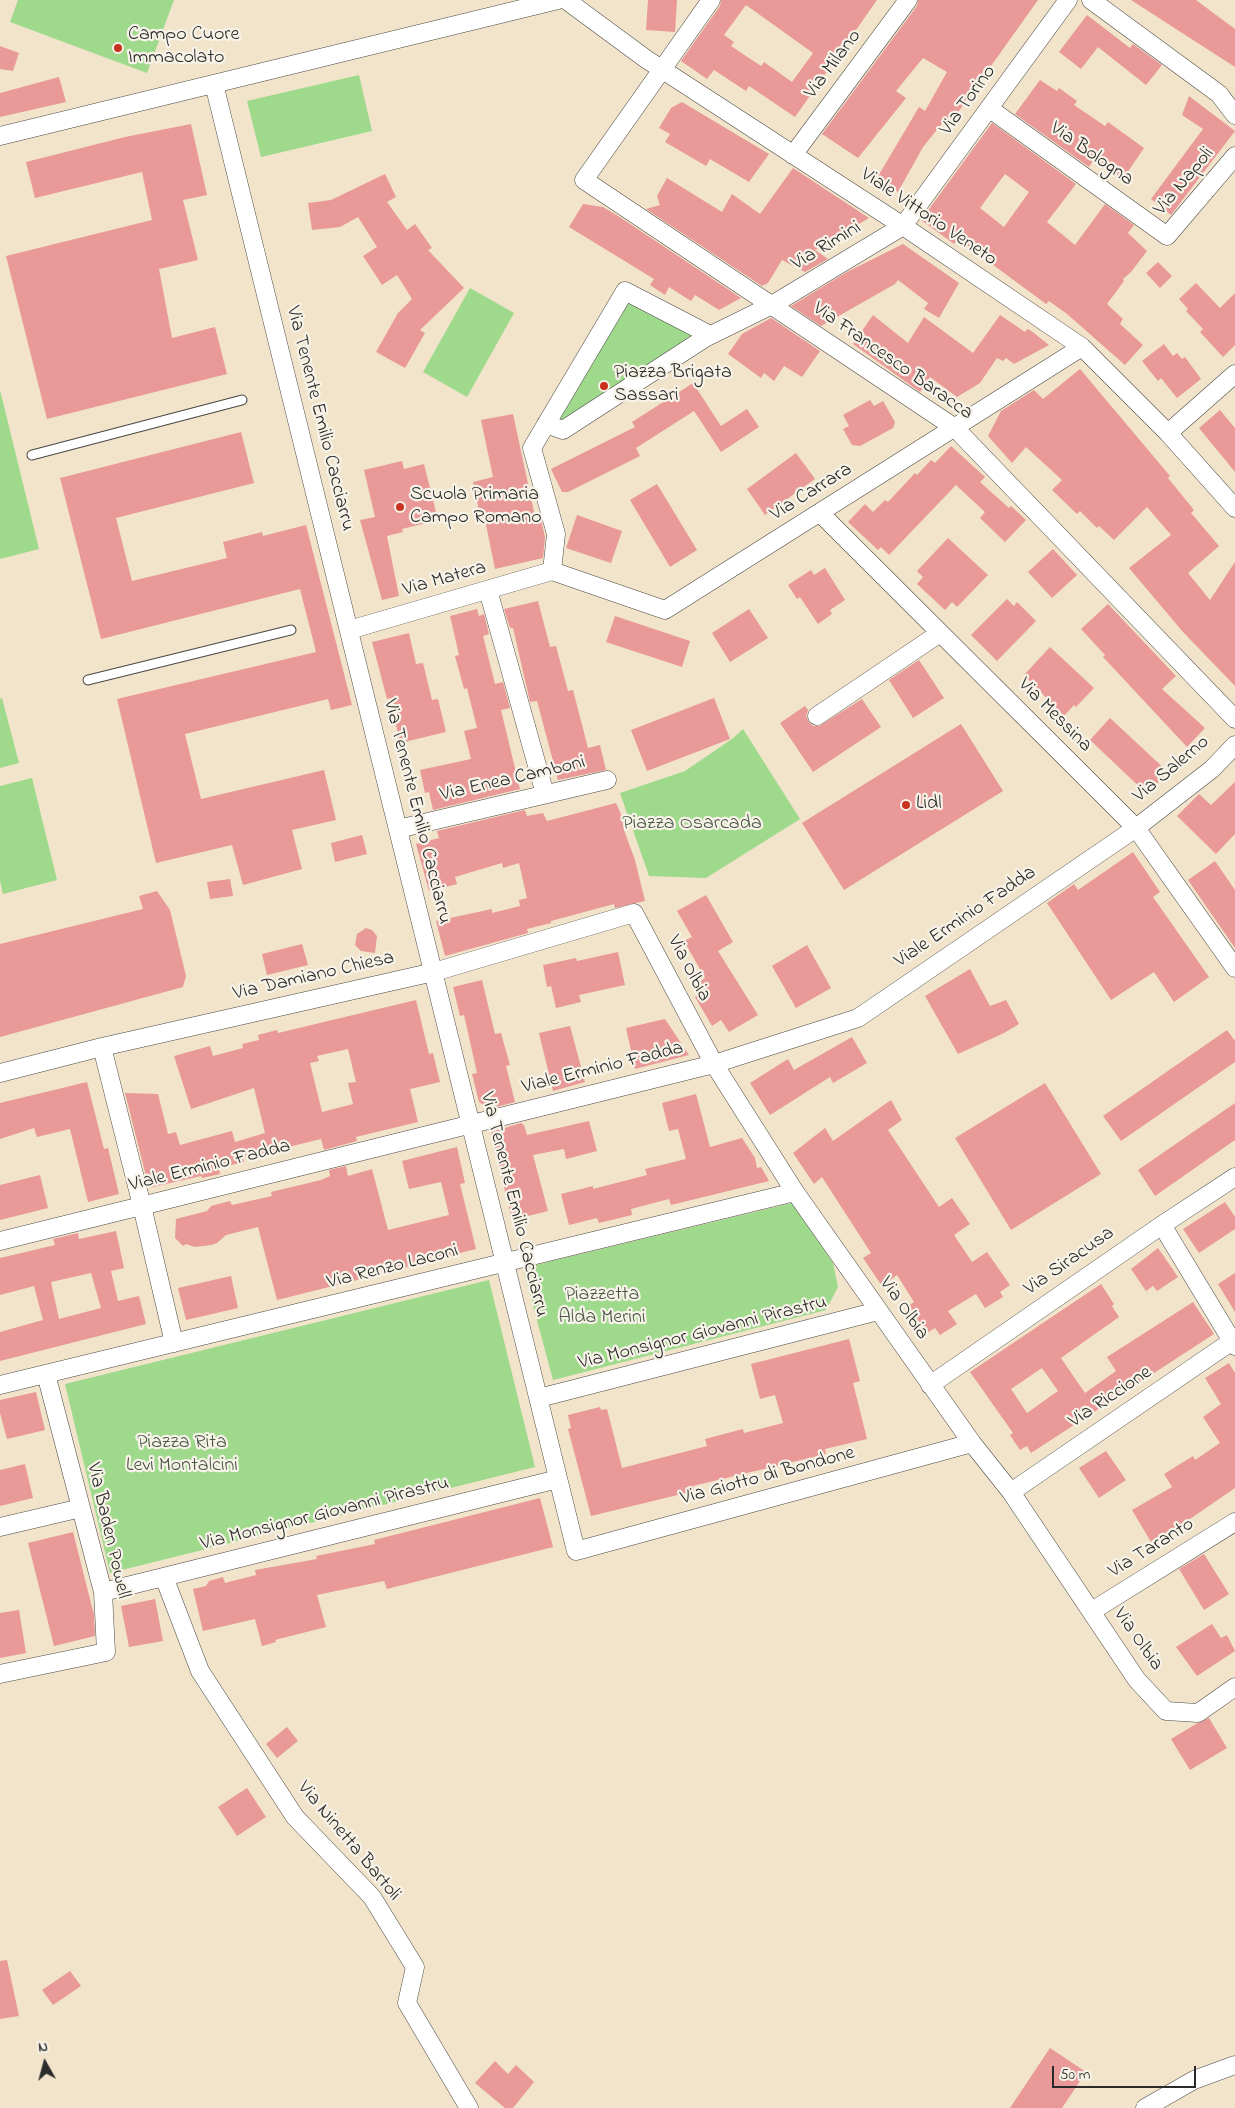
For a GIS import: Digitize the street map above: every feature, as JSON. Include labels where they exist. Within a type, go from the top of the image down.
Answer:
[{"type":"street","points":[[0,136],[558,0]]},
{"type":"street","name":"Viale Vittorio Veneto","points":[[566,0],[661,69],[903,226],[1082,347],[1168,433],[1235,508]]},
{"type":"street","points":[[661,69],[711,0]]},
{"type":"street","name":"Via Milano","points":[[793,155],[908,0]]},
{"type":"street","name":"Via Torino","points":[[903,226],[1068,0]]},
{"type":"street","points":[[1091,0],[1219,94],[1235,115]]},
{"type":"street","name":"Via Francesco Baracca","points":[[661,69],[584,180],[955,428],[1235,719]]},
{"type":"street","name":"Via Tenente Emilio Cacciarru","points":[[214,84],[576,1551]]},
{"type":"street","name":"Via Bologna","points":[[990,109],[1167,236]]},
{"type":"street","name":"Via Napoli","points":[[1167,236],[1235,156]]},
{"type":"street","name":"Via Rimini","points":[[710,335],[772,305],[903,226]]},
{"type":"street","points":[[546,424],[563,430],[710,335],[625,291],[546,424],[532,448],[556,534],[552,570]]},
{"type":"street","name":"Via Carrara","points":[[552,570],[665,610],[1082,347]]},
{"type":"street","points":[[1168,433],[1235,374]]},
{"type":"street","name":"Via Messina","points":[[820,513],[1136,828],[1235,968]]},
{"type":"street","name":"Via Matera","points":[[349,630],[552,570]]},
{"type":"street","points":[[488,590],[545,794]]},
{"type":"street","points":[[817,716],[940,632]]},
{"type":"street","name":"Via Salerno","points":[[1136,828],[1212,769],[1235,745]]},
{"type":"street","name":"Via Enea Camboni","points":[[398,829],[607,780]]},
{"type":"street","name":"Viale Erminio Fadda","points":[[0,1241],[714,1064],[858,1018],[1136,828]]},
{"type":"street","name":"Via Olbia","points":[[634,913],[714,1064],[795,1192],[930,1385],[972,1443],[1011,1492],[1137,1680],[1166,1711],[1198,1714],[1235,1687]]},
{"type":"street","name":"Via Damiano Chiesa","points":[[0,1073],[434,972],[634,913]]},
{"type":"street","points":[[102,1048],[174,1343]]},
{"type":"street","name":"Via Siracusa","points":[[930,1385],[1235,1177]]},
{"type":"street","name":"Via Renzo Laconi","points":[[0,1385],[795,1192]]},
{"type":"street","points":[[1162,1225],[1234,1342]]},
{"type":"street","name":"Via Monsignor Giovanni Pirastru","points":[[539,1398],[878,1311]]},
{"type":"street","name":"Via Riccione","points":[[1011,1492],[1234,1342]]},
{"type":"street","name":"Via Baden Powell","points":[[0,1674],[106,1652],[103,1592],[46,1374]]},
{"type":"street","name":"Via Giotto di Bondone","points":[[576,1551],[972,1443]]},
{"type":"street","name":"Via Monsignor Giovanni Pirastru","points":[[103,1592],[558,1479]]},
{"type":"street","points":[[0,1527],[81,1508]]},
{"type":"street","name":"Via Taranto","points":[[1092,1612],[1235,1522]]},
{"type":"street","name":"Via Ninetta Bartoli","points":[[164,1577],[200,1671],[295,1817],[372,1896],[415,1967],[406,2002],[469,2108]]},
{"type":"street","points":[[1145,2108],[1194,2080],[1235,2065]]},
{"type":"lane","points":[[32,455],[242,400]]},
{"type":"lane","points":[[88,680],[291,630]]},
{"type":"green space","name":"Campo Cuore Immacolato","points":[[18,0],[174,0],[147,73],[10,22]]},
{"type":"green space","points":[[359,75],[372,131],[261,157],[247,101]]},
{"type":"green space","points":[[470,288],[514,313],[467,397],[423,372]]},
{"type":"green space","points":[[630,298],[702,336],[567,423],[555,417]]},
{"type":"green space","points":[[0,390],[39,549],[0,559]]},
{"type":"green space","points":[[2,698],[19,763],[0,768],[0,699]]},
{"type":"green space","name":"Piazza Osarcada","points":[[743,729],[800,819],[706,878],[649,876],[620,793],[685,771],[732,739]]},
{"type":"green space","points":[[32,778],[57,880],[3,894],[0,881],[0,786]]},
{"type":"green space","name":"Piazzetta Alda Merini","points":[[792,1203],[833,1263],[838,1287],[826,1310],[553,1380],[523,1268]]},
{"type":"green space","name":"Piazza Rita Levi Montalcini","points":[[489,1280],[535,1467],[110,1573],[65,1384]]},
{"type":"building","points":[[648,0],[677,0],[675,32],[646,30]]},
{"type":"building","points":[[721,0],[877,0],[795,117],[749,86],[746,91],[714,70],[707,79],[681,61],[720,6]],"holes":[[[746,5],[813,53],[792,82],[764,62],[761,66],[731,46],[734,42],[724,35]]]},
{"type":"building","points":[[918,0],[1038,0],[949,125],[944,121],[923,147],[898,192],[877,178],[919,107],[925,111],[947,72],[923,58],[896,91],[906,98],[858,158],[822,134],[917,6]]},
{"type":"building","points":[[1131,0],[1196,0],[1235,29],[1235,67]]},
{"type":"building","points":[[1087,15],[1130,48],[1133,44],[1162,65],[1146,85],[1098,47],[1081,69],[1059,52]]},
{"type":"building","points":[[0,46],[19,53],[13,71],[0,69]]},
{"type":"building","points":[[59,77],[66,102],[0,117],[0,93]]},
{"type":"building","points":[[1040,80],[1057,91],[1059,88],[1077,101],[1074,105],[1105,126],[1108,122],[1144,148],[1123,179],[1094,159],[1089,167],[1015,114]]},
{"type":"building","points":[[1189,96],[1235,131],[1171,215],[1151,199],[1203,129],[1182,115]]},
{"type":"building","points":[[682,102],[769,154],[749,182],[710,159],[706,166],[665,142],[670,134],[659,128],[671,108]]},
{"type":"building","points":[[992,123],[1076,184],[1047,222],[1075,245],[1105,204],[1134,225],[1128,233],[1147,251],[1131,272],[1123,279],[1124,281],[1107,304],[1123,319],[1120,324],[1143,345],[1125,365],[1067,314],[1049,301],[1046,304],[958,239],[954,244],[921,220]],"holes":[[[1005,174],[1029,192],[1004,227],[980,208]]]},
{"type":"building","points":[[191,124],[207,195],[183,200],[198,260],[159,269],[172,338],[215,327],[227,374],[47,419],[6,256],[152,220],[142,172],[35,198],[26,162],[125,137]]},
{"type":"building","points":[[793,168],[869,218],[815,250],[828,259],[805,272],[782,260],[768,283],[762,286],[646,209],[660,205],[657,196],[667,178],[722,212],[732,194],[760,214]]},
{"type":"building","points":[[385,174],[396,197],[387,202],[407,230],[415,224],[432,248],[428,250],[464,288],[420,330],[425,333],[405,368],[376,352],[398,313],[412,299],[397,275],[382,285],[363,256],[377,247],[358,217],[340,227],[312,230],[308,203],[331,200]]},
{"type":"building","points":[[583,204],[603,207],[741,298],[719,310],[695,295],[691,301],[669,287],[665,295],[650,285],[654,279],[569,227]]},
{"type":"building","points":[[903,244],[959,283],[939,318],[924,309],[928,303],[898,280],[895,284],[821,326],[791,306],[847,272]]},
{"type":"building","points":[[1158,262],[1172,276],[1160,288],[1146,273]]},
{"type":"building","points":[[1196,283],[1220,308],[1235,293],[1235,345],[1223,357],[1200,332],[1203,329],[1186,311],[1188,309],[1179,299]]},
{"type":"building","points":[[873,315],[908,343],[924,317],[973,353],[1000,315],[1025,332],[1027,329],[1030,330],[1049,345],[1014,364],[1006,358],[1003,361],[997,358],[980,383],[957,397],[930,377],[920,392],[853,344]]},
{"type":"building","points":[[771,318],[820,351],[802,377],[784,366],[774,381],[764,373],[761,378],[728,354],[742,334]]},
{"type":"building","points":[[1164,344],[1173,356],[1177,353],[1182,359],[1185,357],[1201,379],[1177,398],[1161,378],[1158,381],[1142,361]]},
{"type":"building","points":[[1080,369],[1170,476],[1168,478],[1194,510],[1191,513],[1219,546],[1188,573],[1210,600],[1235,562],[1235,686],[1183,632],[1129,568],[1171,535],[1147,507],[1114,540],[1099,526],[1097,528],[1080,511],[1077,514],[1052,490],[1062,480],[1026,447],[1012,463],[988,436],[1001,411],[1034,390],[1043,399]]},
{"type":"building","points":[[693,383],[721,426],[747,409],[759,427],[721,452],[694,411],[636,448],[640,456],[568,492],[562,492],[551,469],[635,427],[632,422]]},
{"type":"building","points":[[870,400],[874,406],[883,401],[895,422],[893,428],[860,446],[852,445],[843,429],[849,426],[843,415]]},
{"type":"building","points":[[1220,410],[1235,428],[1235,472],[1199,428]]},
{"type":"building","points":[[513,414],[536,521],[541,520],[545,537],[543,558],[495,569],[483,510],[479,511],[473,482],[493,477],[481,420]]},
{"type":"building","points":[[241,432],[254,483],[116,518],[132,581],[227,558],[223,542],[262,532],[263,536],[306,525],[352,705],[331,710],[328,699],[185,734],[201,799],[324,770],[336,820],[292,830],[302,869],[243,885],[232,845],[156,863],[117,699],[316,652],[300,589],[101,639],[60,478]]},
{"type":"building","points":[[951,446],[985,477],[980,482],[1009,508],[1011,506],[1026,520],[1005,542],[980,518],[985,512],[956,485],[889,555],[881,547],[878,550],[848,522],[865,504],[873,512],[885,500],[888,502],[915,473],[917,475],[931,460],[935,463]]},
{"type":"building","points":[[796,453],[815,479],[765,515],[747,489]]},
{"type":"building","points":[[402,461],[404,469],[424,464],[438,520],[402,529],[403,532],[387,536],[399,596],[382,600],[360,520],[375,517],[364,470]]},
{"type":"building","points":[[657,484],[697,550],[670,567],[630,500]]},
{"type":"building","points":[[577,515],[622,531],[611,563],[566,548]]},
{"type":"building","points":[[948,538],[988,575],[957,607],[952,602],[945,610],[917,584],[923,577],[917,571]]},
{"type":"building","points":[[1053,549],[1077,575],[1052,598],[1028,572]]},
{"type":"building","points":[[825,568],[845,600],[830,610],[832,614],[818,624],[800,597],[797,599],[788,585],[811,570],[814,575]]},
{"type":"building","points":[[1007,599],[1014,606],[1017,602],[1036,621],[997,661],[971,635]]},
{"type":"building","points":[[538,601],[550,647],[556,646],[568,691],[573,690],[588,748],[600,745],[606,770],[558,780],[537,701],[530,702],[513,628],[510,628],[504,609]]},
{"type":"building","points":[[1108,604],[1176,676],[1162,689],[1205,728],[1187,747],[1103,657],[1105,655],[1081,629]]},
{"type":"building","points":[[477,609],[479,616],[484,614],[489,634],[483,636],[495,684],[503,682],[510,708],[501,710],[520,789],[433,810],[429,792],[425,793],[420,770],[471,759],[464,731],[477,728],[467,688],[464,689],[455,656],[459,655],[450,616]]},
{"type":"building","points":[[749,609],[768,638],[730,662],[712,633]]},
{"type":"building","points":[[615,616],[690,641],[682,667],[606,642]]},
{"type":"building","points":[[409,633],[416,664],[423,663],[432,700],[438,699],[446,732],[400,743],[390,698],[387,699],[372,642]]},
{"type":"building","points":[[1050,647],[1094,688],[1076,707],[1074,705],[1064,716],[1024,675]]},
{"type":"building","points":[[919,660],[944,698],[913,718],[889,680]]},
{"type":"building","points":[[714,698],[730,739],[647,771],[631,730]]},
{"type":"building","points":[[862,699],[881,727],[813,772],[780,723],[805,706],[808,710],[806,716],[809,722],[813,726],[819,726]]},
{"type":"building","points":[[1110,718],[1168,772],[1147,794],[1090,740]]},
{"type":"building","name":"Lidl","points":[[961,724],[1003,791],[844,890],[802,823]]},
{"type":"building","points":[[1235,782],[1235,834],[1216,854],[1177,816],[1199,794],[1211,805]]},
{"type":"building","points":[[616,803],[624,821],[624,830],[635,860],[645,901],[615,908],[614,904],[551,921],[551,923],[527,929],[528,933],[445,956],[436,921],[492,909],[492,913],[520,906],[519,900],[527,898],[519,863],[503,868],[502,863],[455,877],[457,884],[429,891],[416,844],[439,838],[437,831],[525,810],[527,816],[543,813],[547,821]]},
{"type":"building","points":[[362,835],[367,854],[335,862],[331,843]]},
{"type":"building","points":[[1133,852],[1160,892],[1153,897],[1209,977],[1174,1002],[1154,972],[1111,1000],[1047,903],[1074,884],[1078,890]]},
{"type":"building","points":[[1215,861],[1235,890],[1235,948],[1188,880]]},
{"type":"building","points":[[230,879],[233,896],[210,899],[207,882]]},
{"type":"building","points":[[157,891],[170,910],[186,976],[183,987],[0,1037],[0,944],[143,909],[139,896]]},
{"type":"building","points":[[706,895],[733,942],[718,951],[758,1015],[729,1032],[721,1020],[712,1026],[695,997],[701,991],[697,984],[705,978],[684,941],[692,937],[677,911]]},
{"type":"building","points":[[366,928],[372,930],[377,936],[375,953],[361,951],[355,945],[357,934]]},
{"type":"building","points":[[302,944],[308,965],[267,975],[262,954]]},
{"type":"building","points":[[807,945],[831,988],[796,1008],[772,966]]},
{"type":"building","points":[[618,952],[625,985],[579,995],[581,1002],[556,1008],[551,986],[547,987],[543,965],[576,958],[577,961]]},
{"type":"building","points":[[970,969],[990,1006],[1006,1000],[1019,1024],[958,1054],[925,996]]},
{"type":"building","points":[[482,980],[495,1034],[501,1033],[510,1065],[506,1066],[515,1102],[489,1109],[479,1102],[472,1074],[477,1073],[464,1015],[460,1016],[453,987]]},
{"type":"building","points":[[416,1000],[429,1054],[433,1053],[440,1082],[410,1089],[418,1122],[356,1137],[357,1141],[324,1150],[321,1139],[243,1158],[244,1162],[219,1168],[220,1174],[202,1178],[201,1176],[149,1188],[125,1093],[158,1094],[168,1134],[176,1132],[180,1145],[232,1131],[235,1142],[265,1133],[254,1088],[191,1109],[174,1056],[210,1046],[213,1056],[243,1048],[242,1044],[259,1040],[258,1035],[277,1030],[278,1033]],"holes":[[[348,1049],[356,1082],[348,1083],[353,1104],[322,1112],[310,1063],[319,1061],[317,1056]]]},
{"type":"building","points":[[665,1019],[689,1055],[635,1069],[626,1028]]},
{"type":"building","points":[[570,1026],[585,1082],[553,1091],[539,1033]]},
{"type":"building","points":[[1227,1030],[1235,1041],[1235,1062],[1121,1141],[1103,1116]]},
{"type":"building","points":[[852,1037],[867,1063],[833,1083],[830,1077],[770,1115],[750,1083],[788,1059],[794,1070]]},
{"type":"building","points":[[87,1082],[104,1149],[108,1148],[119,1194],[88,1202],[70,1129],[37,1137],[34,1128],[0,1139],[0,1103]]},
{"type":"building","points":[[1045,1083],[1101,1174],[1011,1230],[955,1138]]},
{"type":"building","points":[[696,1094],[710,1147],[742,1138],[755,1158],[757,1168],[761,1167],[769,1181],[671,1205],[669,1199],[631,1209],[632,1215],[599,1223],[597,1218],[569,1225],[561,1194],[593,1186],[593,1189],[647,1175],[645,1169],[686,1159],[678,1129],[669,1131],[662,1103]]},
{"type":"building","points":[[891,1100],[902,1120],[888,1130],[939,1207],[952,1198],[970,1224],[954,1235],[972,1262],[987,1252],[1010,1285],[1000,1292],[1003,1297],[985,1308],[976,1294],[948,1311],[957,1324],[940,1335],[935,1328],[927,1333],[908,1306],[914,1302],[897,1275],[882,1286],[863,1258],[871,1253],[822,1177],[814,1184],[793,1153],[825,1128],[833,1141]]},
{"type":"building","points":[[1235,1103],[1235,1140],[1155,1196],[1138,1170]]},
{"type":"building","points":[[589,1121],[597,1151],[566,1159],[564,1149],[533,1155],[548,1211],[512,1220],[491,1132],[521,1123],[524,1125],[527,1135]]},
{"type":"building","points":[[457,1147],[465,1183],[460,1184],[476,1249],[444,1257],[444,1255],[407,1265],[408,1267],[393,1271],[391,1262],[363,1271],[365,1278],[277,1300],[258,1227],[226,1235],[217,1243],[211,1245],[195,1247],[186,1244],[183,1246],[175,1238],[176,1219],[207,1211],[211,1206],[230,1201],[232,1205],[272,1196],[271,1192],[321,1180],[330,1176],[329,1170],[346,1166],[348,1176],[372,1169],[388,1230],[449,1215],[441,1182],[409,1189],[402,1161]]},
{"type":"building","points":[[40,1175],[48,1208],[0,1220],[0,1185]]},
{"type":"building","points":[[1225,1202],[1235,1217],[1235,1229],[1199,1253],[1183,1229]]},
{"type":"building","points":[[116,1231],[124,1268],[111,1271],[118,1301],[139,1296],[146,1324],[0,1361],[0,1332],[43,1320],[34,1286],[0,1295],[0,1258],[55,1245],[53,1239],[78,1233],[79,1239]],"holes":[[[91,1273],[101,1308],[59,1319],[51,1282]]]},
{"type":"building","points":[[1158,1248],[1178,1277],[1157,1291],[1153,1286],[1146,1291],[1131,1269]]},
{"type":"building","points":[[1235,1273],[1235,1312],[1218,1284]]},
{"type":"building","points":[[231,1276],[238,1308],[186,1320],[178,1288]]},
{"type":"building","points":[[1101,1284],[1114,1304],[1112,1306],[1119,1317],[1061,1358],[1085,1393],[1116,1371],[1107,1357],[1193,1302],[1214,1334],[1031,1453],[1027,1446],[1020,1450],[1010,1435],[1013,1433],[970,1372]],"holes":[[[1042,1368],[1058,1391],[1027,1413],[1011,1389]]]},
{"type":"building","points":[[849,1339],[860,1381],[853,1383],[867,1439],[825,1449],[826,1454],[693,1486],[694,1491],[591,1516],[568,1429],[571,1428],[568,1415],[600,1407],[601,1410],[607,1409],[622,1468],[707,1446],[705,1439],[743,1429],[744,1433],[783,1423],[775,1395],[760,1399],[751,1364]]},
{"type":"building","points":[[1229,1363],[1235,1373],[1235,1488],[1184,1523],[1151,1542],[1132,1510],[1172,1487],[1164,1474],[1193,1456],[1195,1460],[1220,1443],[1203,1417],[1221,1404],[1205,1378]]},
{"type":"building","points":[[36,1392],[45,1430],[7,1439],[0,1413],[0,1400]]},
{"type":"building","points":[[1106,1451],[1126,1480],[1099,1498],[1079,1468]]},
{"type":"building","points":[[25,1464],[33,1498],[0,1506],[0,1470]]},
{"type":"building","points":[[540,1498],[553,1547],[387,1589],[384,1581],[317,1595],[326,1627],[275,1640],[276,1642],[262,1646],[255,1619],[203,1631],[193,1589],[206,1586],[209,1581],[223,1577],[225,1583],[256,1575],[255,1570],[317,1559],[316,1556],[375,1544],[374,1540]]},
{"type":"building","points":[[73,1532],[94,1615],[95,1636],[54,1646],[28,1543]]},
{"type":"building","points":[[1204,1554],[1229,1594],[1204,1610],[1179,1569]]},
{"type":"building","points":[[155,1599],[163,1641],[129,1647],[121,1606]]},
{"type":"building","points":[[19,1610],[26,1653],[0,1658],[0,1613]]},
{"type":"building","points":[[1212,1624],[1221,1638],[1227,1635],[1235,1651],[1197,1676],[1176,1647]]},
{"type":"building","points":[[1209,1718],[1227,1748],[1190,1770],[1171,1739]]},
{"type":"building","points":[[287,1727],[298,1741],[277,1758],[266,1744]]},
{"type":"building","points":[[247,1788],[266,1817],[237,1836],[218,1807]]},
{"type":"building","points":[[7,1960],[19,2016],[0,2019],[0,1961]]},
{"type":"building","points":[[70,1971],[81,1986],[53,2005],[42,1990]]},
{"type":"building","points":[[1050,2048],[1086,2072],[1062,2108],[1010,2108]]},
{"type":"building","points":[[495,2061],[508,2074],[516,2065],[534,2082],[513,2108],[505,2108],[475,2083]]},
{"type":"place","name":"Campo Cuore Immacolato","points":[[118,48]]},
{"type":"place","name":"Piazza Brigata Sassari","points":[[604,386]]},
{"type":"place","name":"Scuola Primaria Campo Romano","points":[[400,507]]},
{"type":"place","name":"Lidl","points":[[906,805]]}]
